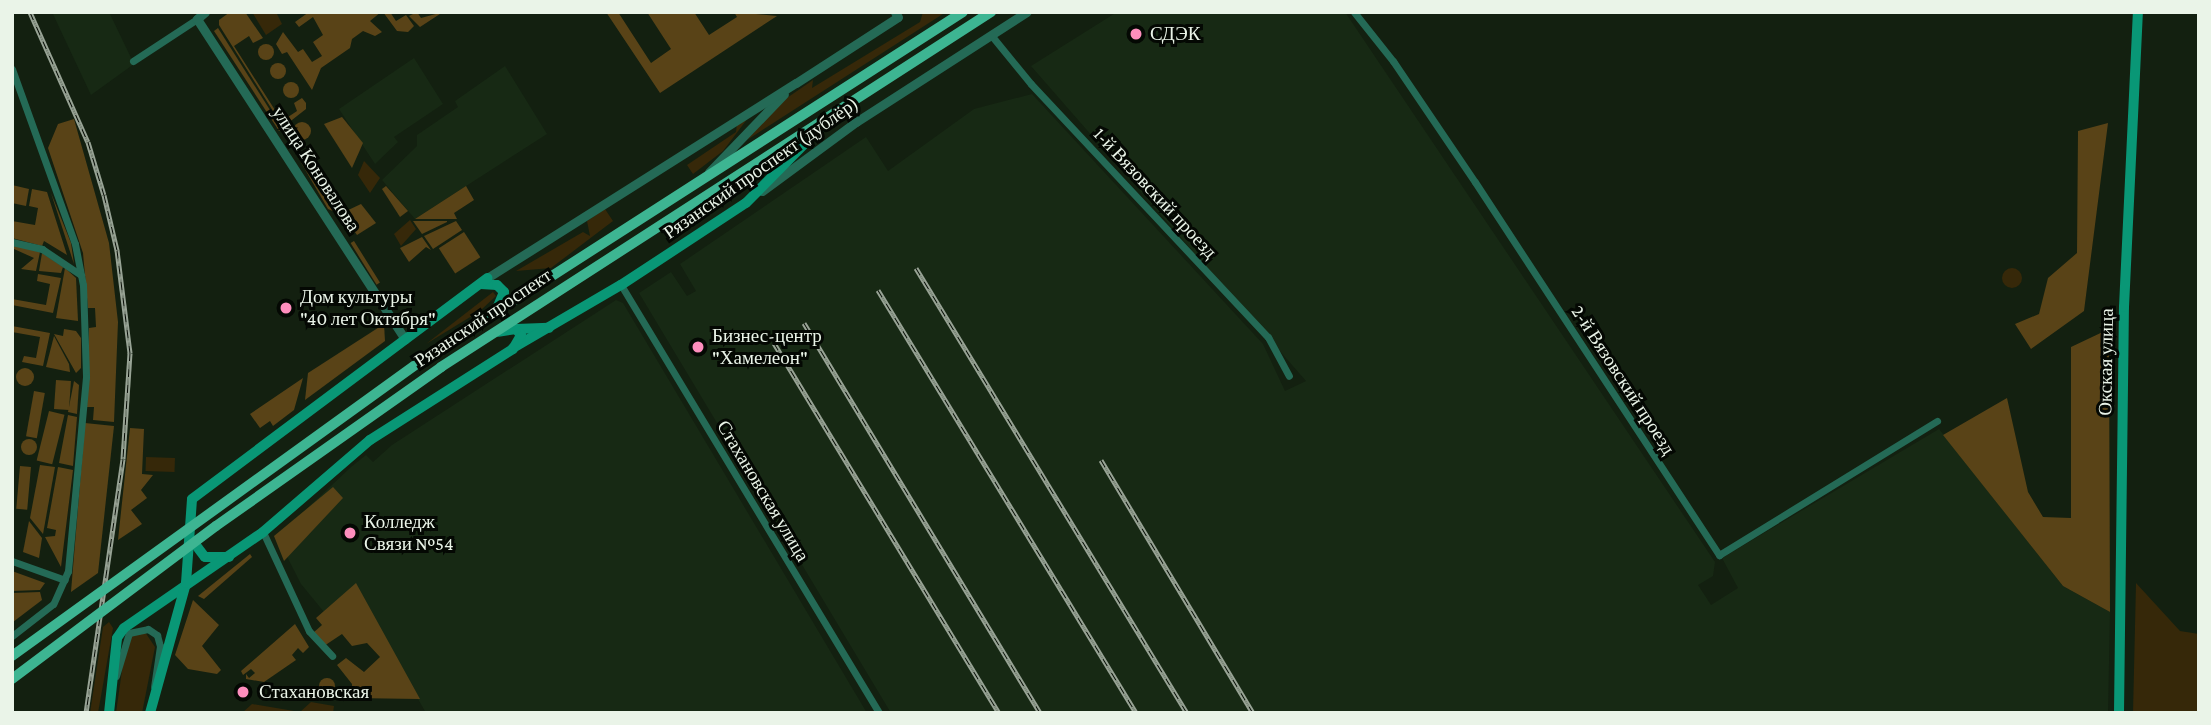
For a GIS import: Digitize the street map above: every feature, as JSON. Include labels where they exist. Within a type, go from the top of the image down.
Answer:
[{"type":"main road","name":"Рязанский проспект","points":[[12,656],[432,353],[705,175],[963,12]]},
{"type":"main road","name":"Рязанский проспект","points":[[12,679],[216,526],[487,335],[991,12]]},
{"type":"main road","name":"Окская улица","points":[[2119,713],[2124,307],[2138,12]]},
{"type":"main road","points":[[746,203],[839,109]]},
{"type":"main road","name":"Рязанский проспект (дублёр)","points":[[109,713],[120,632],[186,583],[263,532],[370,440],[513,349],[556,326],[746,203]]},
{"type":"main road","points":[[150,713],[186,583],[192,540],[192,499],[487,278]]},
{"type":"main road","points":[[477,285],[497,285],[504,292],[494,315]]},
{"type":"main road","points":[[487,335],[516,329],[556,326]]},
{"type":"main road","points":[[513,349],[521,335],[516,329]]},
{"type":"main road","points":[[192,540],[205,557],[229,557]]},
{"type":"street","points":[[133,61],[205,12]]},
{"type":"street","name":"Рязанский проспект (дублёр)","points":[[746,203],[856,122],[1027,12]]},
{"type":"street","name":"2-й Вязовский проезд","points":[[1354,12],[1438,128],[1719,555],[1937,421]]},
{"type":"street","points":[[487,278],[796,83],[900,14]]},
{"type":"street","name":"улица Коновалова","points":[[197,19],[405,339]]},
{"type":"street","name":"1-й Вязовский проезд","points":[[991,35],[1031,84],[1268,337],[1289,376]]},
{"type":"street","points":[[12,69],[62,205],[81,275],[86,377],[72,557],[65,580],[53,604],[12,636]]},
{"type":"street","points":[[705,175],[796,83]]},
{"type":"street","points":[[12,242],[42,249],[81,275]]},
{"type":"street","name":"Стахановская улица","points":[[621,285],[879,713]]},
{"type":"street","points":[[263,532],[309,631],[332,656]]},
{"type":"street","points":[[12,561],[65,580]]},
{"type":"street","points":[[113,682],[125,638],[132,630],[145,628],[155,633],[160,642],[154,692]]},
{"type":"shaded area","points":[[52,12],[109,12],[134,64],[91,95]]},
{"type":"shaded area","points":[[230,12],[245,12],[263,38],[253,43],[249,36],[234,46],[282,121],[297,111],[294,103],[302,98],[306,103],[306,109],[283,127],[219,25],[219,20]]},
{"type":"shaded area","points":[[252,12],[276,12],[282,24],[266,35]]},
{"type":"shaded area","points":[[309,12],[381,12],[370,21],[382,32],[375,36],[363,31],[352,39],[350,48],[321,68],[312,90],[287,52],[282,54],[276,44],[283,32],[298,52],[303,49],[312,62],[322,56],[313,42],[323,35],[313,17],[299,27],[295,22]]},
{"type":"shaded area","points":[[383,12],[390,12],[396,21],[406,15],[414,26],[408,32],[397,31]]},
{"type":"shaded area","points":[[417,12],[421,18],[443,12],[420,27],[409,16]]},
{"type":"shaded area","points":[[606,12],[618,12],[651,63],[671,49],[647,12],[694,12],[709,35],[737,17],[734,12],[777,16],[660,93]]},
{"type":"shaded area","points":[[923,12],[946,12],[747,140],[781,102],[813,80],[812,88],[920,22]]},
{"type":"shaded area","points":[[1117,12],[1345,12],[1715,562],[1713,576],[1698,585],[1711,605],[1738,588],[1722,558],[1939,429],[2063,586],[2110,612],[2108,713],[891,713],[639,293],[671,272],[687,296],[696,291],[680,264],[866,137],[888,171],[974,109],[1032,94],[1263,344],[1285,391],[1306,381],[1031,66]]},
{"type":"shaded area","points":[[218,28],[282,129],[279,131],[214,31]]},
{"type":"shaded area","points":[[263,44],[269,44],[274,52],[272,58],[263,60],[258,55],[258,49]]},
{"type":"shaded area","points":[[414,58],[443,104],[394,137],[398,142],[375,164],[339,109]]},
{"type":"shaded area","points":[[275,63],[281,63],[286,71],[284,77],[275,79],[270,74],[270,68]]},
{"type":"shaded area","points":[[505,66],[547,134],[415,219],[382,180],[417,146],[417,135],[458,107],[455,101]]},
{"type":"shaded area","points":[[288,82],[294,82],[299,90],[297,96],[288,98],[283,93],[283,87]]},
{"type":"shaded area","points":[[342,117],[363,143],[352,168],[324,124]]},
{"type":"shaded area","points":[[748,118],[723,151],[693,174],[687,165],[736,132],[737,123]]},
{"type":"shaded area","points":[[74,119],[109,243],[118,322],[114,422],[93,420],[94,407],[87,407],[89,328],[96,327],[95,308],[88,308],[83,253],[48,148],[58,124]]},
{"type":"shaded area","points":[[302,122],[308,125],[311,131],[308,137],[302,140],[296,137],[293,131],[296,125]]},
{"type":"shaded area","points":[[2108,123],[2084,311],[2031,349],[2015,324],[2039,314],[2048,278],[2077,253],[2078,131]]},
{"type":"shaded area","points":[[285,135],[335,212],[328,209]]},
{"type":"shaded area","points":[[364,161],[380,178],[370,193],[358,175]]},
{"type":"shaded area","points":[[12,185],[29,189],[26,206],[12,203]]},
{"type":"shaded area","points":[[386,186],[408,211],[400,217],[382,189]]},
{"type":"shaded area","points":[[466,186],[474,200],[454,213],[457,219],[415,219]]},
{"type":"shaded area","points":[[32,189],[47,192],[67,255],[44,241],[42,246],[12,238],[12,221],[35,225],[38,208],[29,206]]},
{"type":"shaded area","points":[[51,193],[71,243],[74,264]]},
{"type":"shaded area","points":[[361,204],[376,223],[357,235],[342,213]]},
{"type":"shaded area","points":[[605,209],[613,221],[551,268],[516,271],[583,232],[590,236],[587,221]]},
{"type":"shaded area","points":[[410,220],[416,229],[401,246],[394,234]]},
{"type":"shaded area","points":[[413,221],[447,221],[447,222],[422,234]]},
{"type":"shaded area","points":[[456,221],[462,230],[433,249],[424,236]]},
{"type":"shaded area","points":[[464,232],[480,257],[455,273],[439,248]]},
{"type":"shaded area","points":[[422,237],[431,250],[426,247],[409,262],[400,248]]},
{"type":"shaded area","points":[[354,241],[380,283],[377,285],[351,243]]},
{"type":"shaded area","points":[[12,245],[40,252],[36,271],[21,269],[34,258],[14,249],[12,256]]},
{"type":"shaded area","points":[[42,253],[63,267],[61,273],[39,271]]},
{"type":"shaded area","points":[[65,268],[76,278],[78,321],[56,318]]},
{"type":"shaded area","points":[[2008,268],[2016,268],[2022,278],[2016,288],[2008,288],[2002,282],[2002,274]]},
{"type":"shaded area","points":[[38,274],[61,278],[53,313],[12,305],[12,299],[46,305],[50,284],[37,281]]},
{"type":"shaded area","points":[[493,292],[496,296],[480,311],[426,344]]},
{"type":"shaded area","points":[[616,300],[623,303],[867,713],[426,713],[354,587],[324,612],[301,584],[277,537],[351,467],[366,455],[373,462],[392,445]]},
{"type":"shaded area","points":[[384,324],[385,341],[305,400],[308,373]]},
{"type":"shaded area","points":[[12,326],[50,333],[43,366],[22,362],[24,356],[36,358],[40,337],[12,332]]},
{"type":"shaded area","points":[[64,329],[76,331],[81,338],[81,368],[76,373],[54,334],[63,336]]},
{"type":"shaded area","points":[[2109,329],[2110,612],[2063,586],[1943,435],[2007,398],[2028,492],[2043,517],[2071,518],[2071,347]]},
{"type":"shaded area","points":[[54,336],[69,364],[70,372],[46,367]]},
{"type":"shaded area","points":[[25,368],[31,371],[34,377],[31,383],[25,386],[19,383],[16,377],[19,371]]},
{"type":"shaded area","points":[[303,378],[294,410],[273,426],[270,421],[260,428],[250,414]]},
{"type":"shaded area","points":[[56,380],[71,381],[69,410],[54,409]]},
{"type":"shaded area","points":[[74,381],[79,385],[77,414],[68,412]]},
{"type":"shaded area","points":[[34,391],[45,393],[37,438],[26,436]]},
{"type":"shaded area","points":[[49,411],[65,415],[52,464],[37,460]]},
{"type":"shaded area","points":[[68,415],[77,417],[73,466],[59,463]]},
{"type":"shaded area","points":[[85,423],[114,426],[98,573],[71,592]]},
{"type":"shaded area","points":[[130,428],[144,429],[142,474],[153,475],[141,490],[147,498],[131,510],[142,524],[118,540]]},
{"type":"shaded area","points":[[29,439],[37,447],[29,455],[21,447]]},
{"type":"shaded area","points":[[146,457],[175,458],[174,472],[146,471]]},
{"type":"shaded area","points":[[40,465],[55,467],[43,534],[30,518]]},
{"type":"shaded area","points":[[20,466],[31,467],[27,510],[16,509]]},
{"type":"shaded area","points":[[58,467],[73,470],[61,567],[45,537],[55,536],[56,530],[47,528]]},
{"type":"shaded area","points":[[333,487],[343,498],[284,561],[274,536]]},
{"type":"shaded area","points":[[29,521],[42,538],[39,558],[23,552]]},
{"type":"shaded area","points":[[250,554],[252,557],[204,599],[198,596]]},
{"type":"shaded area","points":[[12,571],[45,583],[40,590],[12,591]]},
{"type":"shaded area","points":[[356,583],[420,699],[352,698],[352,684],[337,665],[346,658],[364,672],[380,657],[367,643],[352,646],[342,634],[324,646],[313,633],[322,625],[316,618]]},
{"type":"shaded area","points":[[2136,583],[2180,631],[2199,634],[2199,713],[2133,713]]},
{"type":"shaded area","points":[[40,592],[42,600],[13,622],[12,593]]},
{"type":"shaded area","points":[[193,600],[219,625],[202,646],[221,670],[217,674],[188,669],[175,655]]},
{"type":"shaded area","points":[[109,622],[113,628],[98,713],[90,713],[103,627]]},
{"type":"shaded area","points":[[295,624],[309,647],[303,653],[298,648],[292,655],[296,660],[264,682],[246,679],[246,674],[249,678],[255,673],[251,669],[243,675],[241,671]]},
{"type":"shaded area","points":[[145,632],[155,647],[142,713],[116,713],[126,642],[133,634]]},
{"type":"shaded area","points":[[324,678],[330,678],[335,686],[333,692],[324,694],[319,689],[319,683]]},
{"type":"shaded area","points":[[311,702],[334,706],[333,713],[242,713],[252,704],[300,712]]},
{"type":"railway","points":[[30,12],[88,142],[104,195],[117,250],[130,353],[123,459],[86,713]]},
{"type":"railway","points":[[916,268],[1187,713]]},
{"type":"railway","points":[[878,290],[1136,713]]},
{"type":"railway","points":[[804,323],[1040,713]]},
{"type":"railway","points":[[774,343],[999,713]]},
{"type":"railway","points":[[1101,460],[1253,713]]},
{"type":"place","name":"СДЭК","points":[[1136,34]]},
{"type":"place","name":"Дом культуры \"40 лет Октября\"","points":[[286,308]]},
{"type":"place","name":"Бизнес-центр \"Хамелеон\"","points":[[698,347]]},
{"type":"place","name":"Колледж Связи №54","points":[[350,533]]},
{"type":"place","name":"Стахановская","points":[[243,692]]}]
